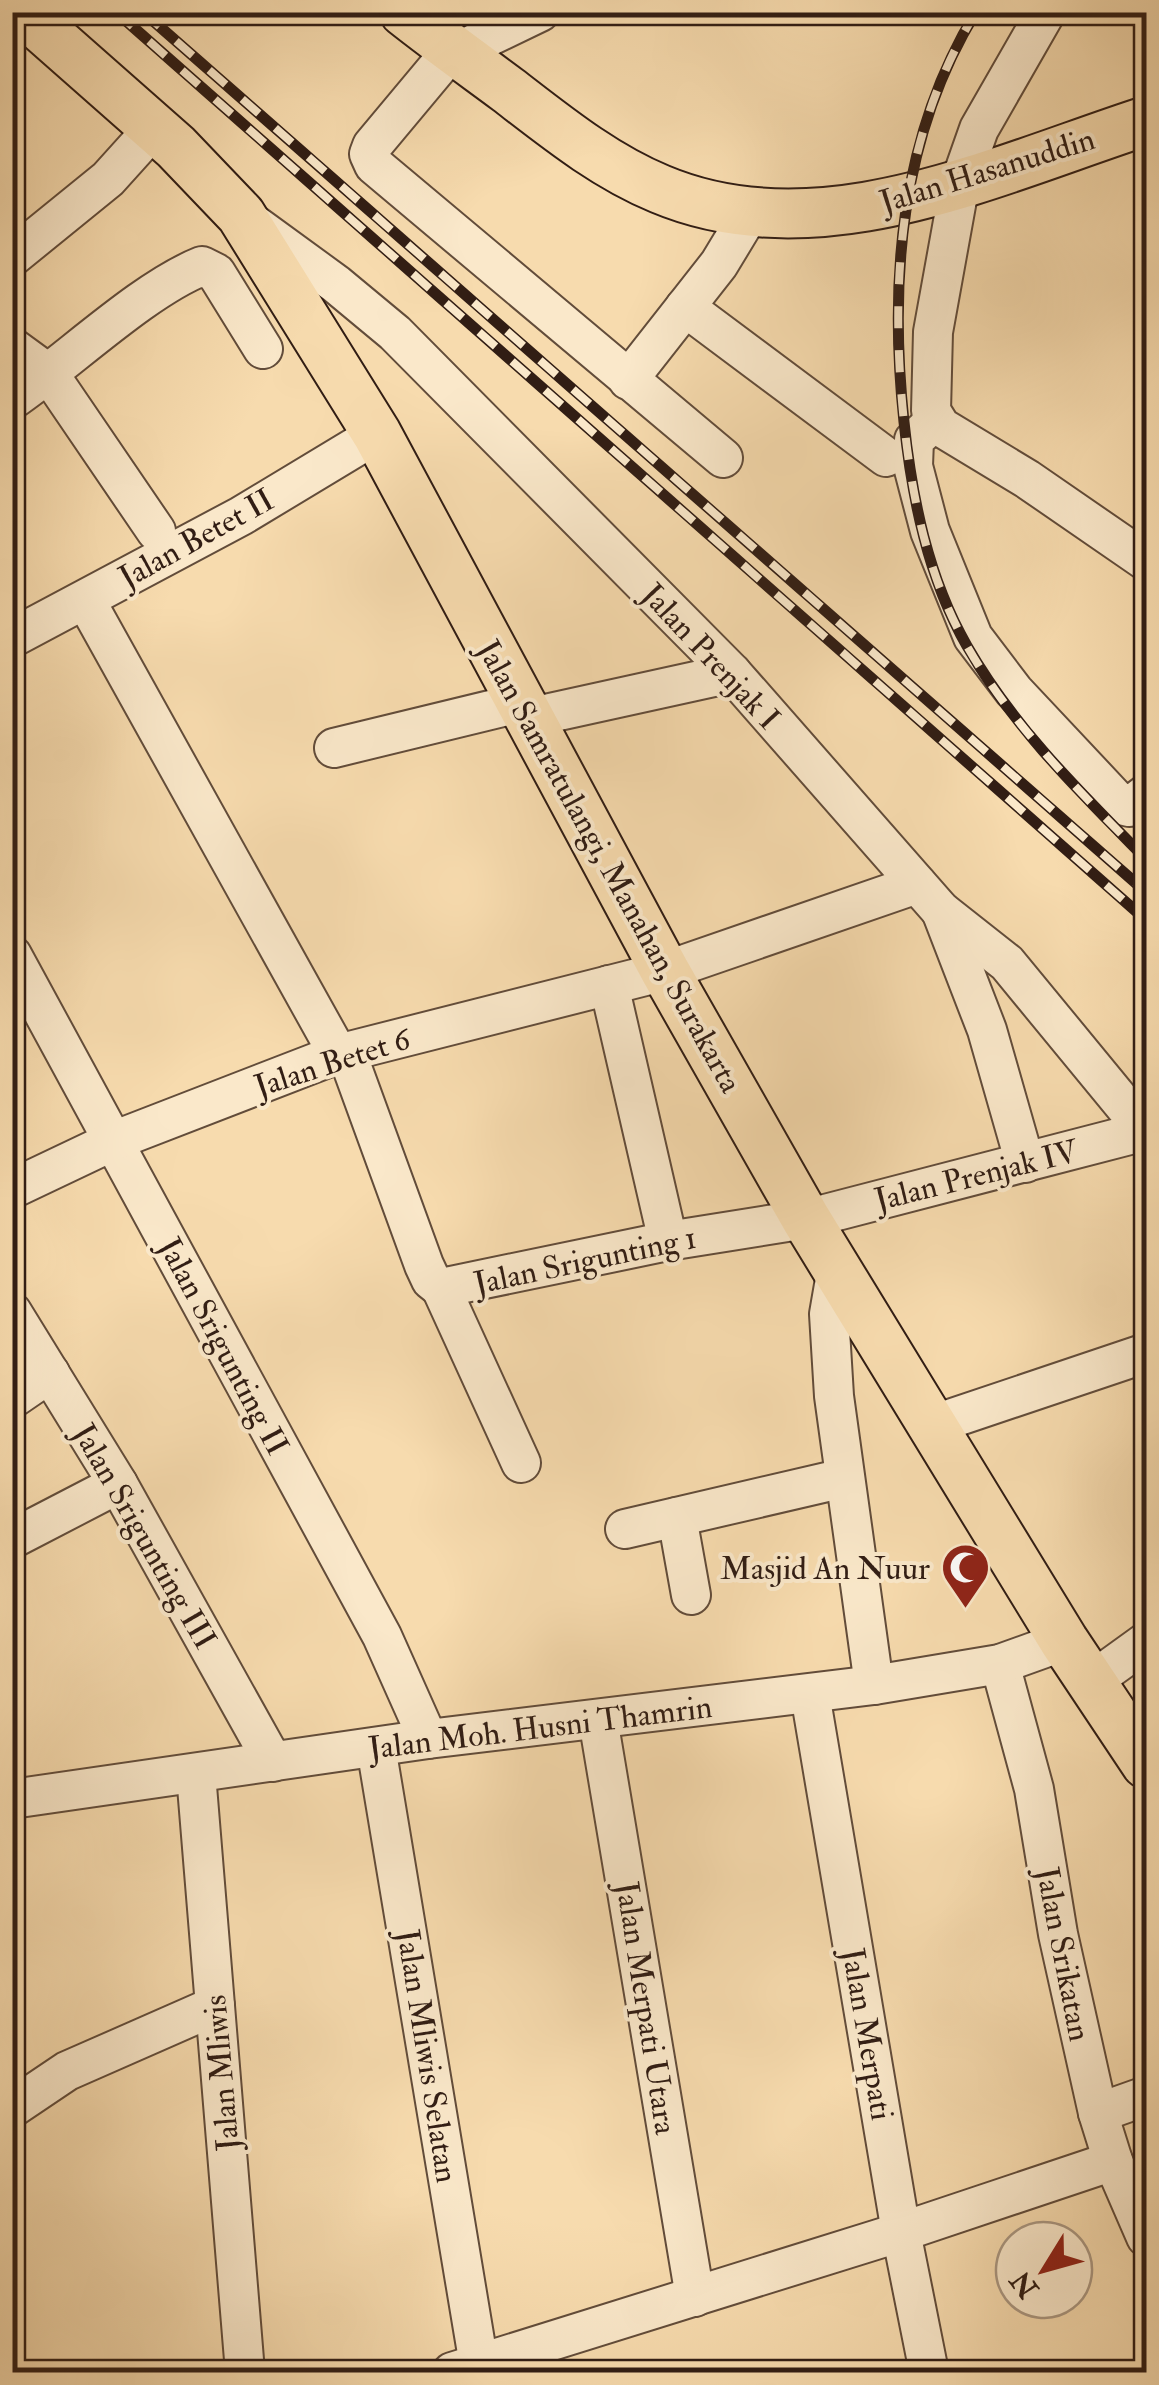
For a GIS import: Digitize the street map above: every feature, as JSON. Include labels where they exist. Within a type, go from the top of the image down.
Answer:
[{"type":"main road","name":"Jalan Samratulangi, Manahan, Surakarta","points":[[23,12],[212,182],[240,215],[377,434],[665,971],[806,1218],[1064,1642],[1146,1764]]},
{"type":"main road","name":"Jalan Hasanuddin","points":[[404,12],[574,142],[659,189],[690,200],[751,211],[810,213],[887,204],[1146,121]]},
{"type":"street","points":[[540,12],[455,51],[372,146],[370,160],[723,458]]},
{"type":"street","points":[[1046,12],[979,129],[960,183],[933,332],[931,404],[936,421],[1146,561]]},
{"type":"street","points":[[12,257],[108,179],[154,128]]},
{"type":"street","points":[[628,380],[719,264],[751,211]]},
{"type":"street","name":"Jalan Prenjak I","points":[[240,215],[336,284],[395,333],[732,674],[929,898],[1007,963],[1146,1132]]},
{"type":"street","points":[[12,400],[132,310],[185,273],[202,266],[216,273],[263,350]]},
{"type":"street","points":[[685,308],[886,457]]},
{"type":"street","points":[[12,347],[49,374],[156,531]]},
{"type":"street","points":[[936,421],[914,440],[913,466],[930,531],[973,637],[1014,690],[1121,805],[1129,807],[1146,794]]},
{"type":"street","name":"Jalan Betet II","points":[[12,638],[241,516],[377,434]]},
{"type":"street","name":"Jalan Srigunting 1","points":[[86,600],[342,1052],[430,1280],[441,1288],[668,1240],[806,1218]]},
{"type":"street","points":[[334,748],[732,674]]},
{"type":"street","points":[[929,898],[987,1030],[1025,1163]]},
{"type":"street","name":"Jalan Betet 6","points":[[12,1189],[113,1141],[342,1052],[665,971],[929,898]]},
{"type":"street","name":"Jalan Srigunting II","points":[[12,955],[382,1636],[428,1740]]},
{"type":"street","points":[[609,985],[668,1240]]},
{"type":"street","name":"Jalan Prenjak IV","points":[[806,1218],[1146,1132]]},
{"type":"street","points":[[837,1268],[829,1314],[834,1396],[874,1685]]},
{"type":"street","points":[[441,1288],[521,1463]]},
{"type":"street","name":"Jalan Srigunting III","points":[[12,1312],[118,1484],[273,1762]]},
{"type":"street","points":[[932,1425],[1146,1353]]},
{"type":"street","points":[[12,1399],[50,1373]]},
{"type":"street","points":[[625,1529],[844,1478]]},
{"type":"street","points":[[12,1539],[118,1484]]},
{"type":"street","points":[[677,1516],[690,1596]]},
{"type":"street","name":"Jalan Moh. Husni Thamrin","points":[[12,1799],[428,1740],[874,1685],[1000,1664],[1064,1642]]},
{"type":"street","points":[[1092,1681],[1146,1642]]},
{"type":"street","name":"Jalan Srikatan","points":[[1000,1664],[1034,1789],[1062,1954],[1098,2114],[1113,2161],[1146,2237]]},
{"type":"street","name":"Jalan Merpati","points":[[810,1694],[901,2232],[929,2372]]},
{"type":"street","name":"Jalan Merpati Utara","points":[[598,1719],[695,2298]]},
{"type":"street","name":"Jalan Mliwis Selatan","points":[[376,1747],[465,2369]]},
{"type":"street","name":"Jalan Mliwis","points":[[196,1774],[245,2372]]},
{"type":"street","points":[[12,2108],[67,2071],[216,2006]]},
{"type":"street","points":[[1098,2114],[1146,2096]]},
{"type":"street","points":[[465,2369],[1113,2161]]},
{"type":"railway","points":[[116,12],[1146,920]]},
{"type":"railway","points":[[143,12],[1146,892]]},
{"type":"railway","points":[[976,12],[950,59],[931,109],[906,211],[898,316],[907,451],[917,508],[942,593],[985,676],[1049,758],[1146,859]]},
{"type":"place","name":"Masjid An Nuur","points":[[965,1610]]}]
